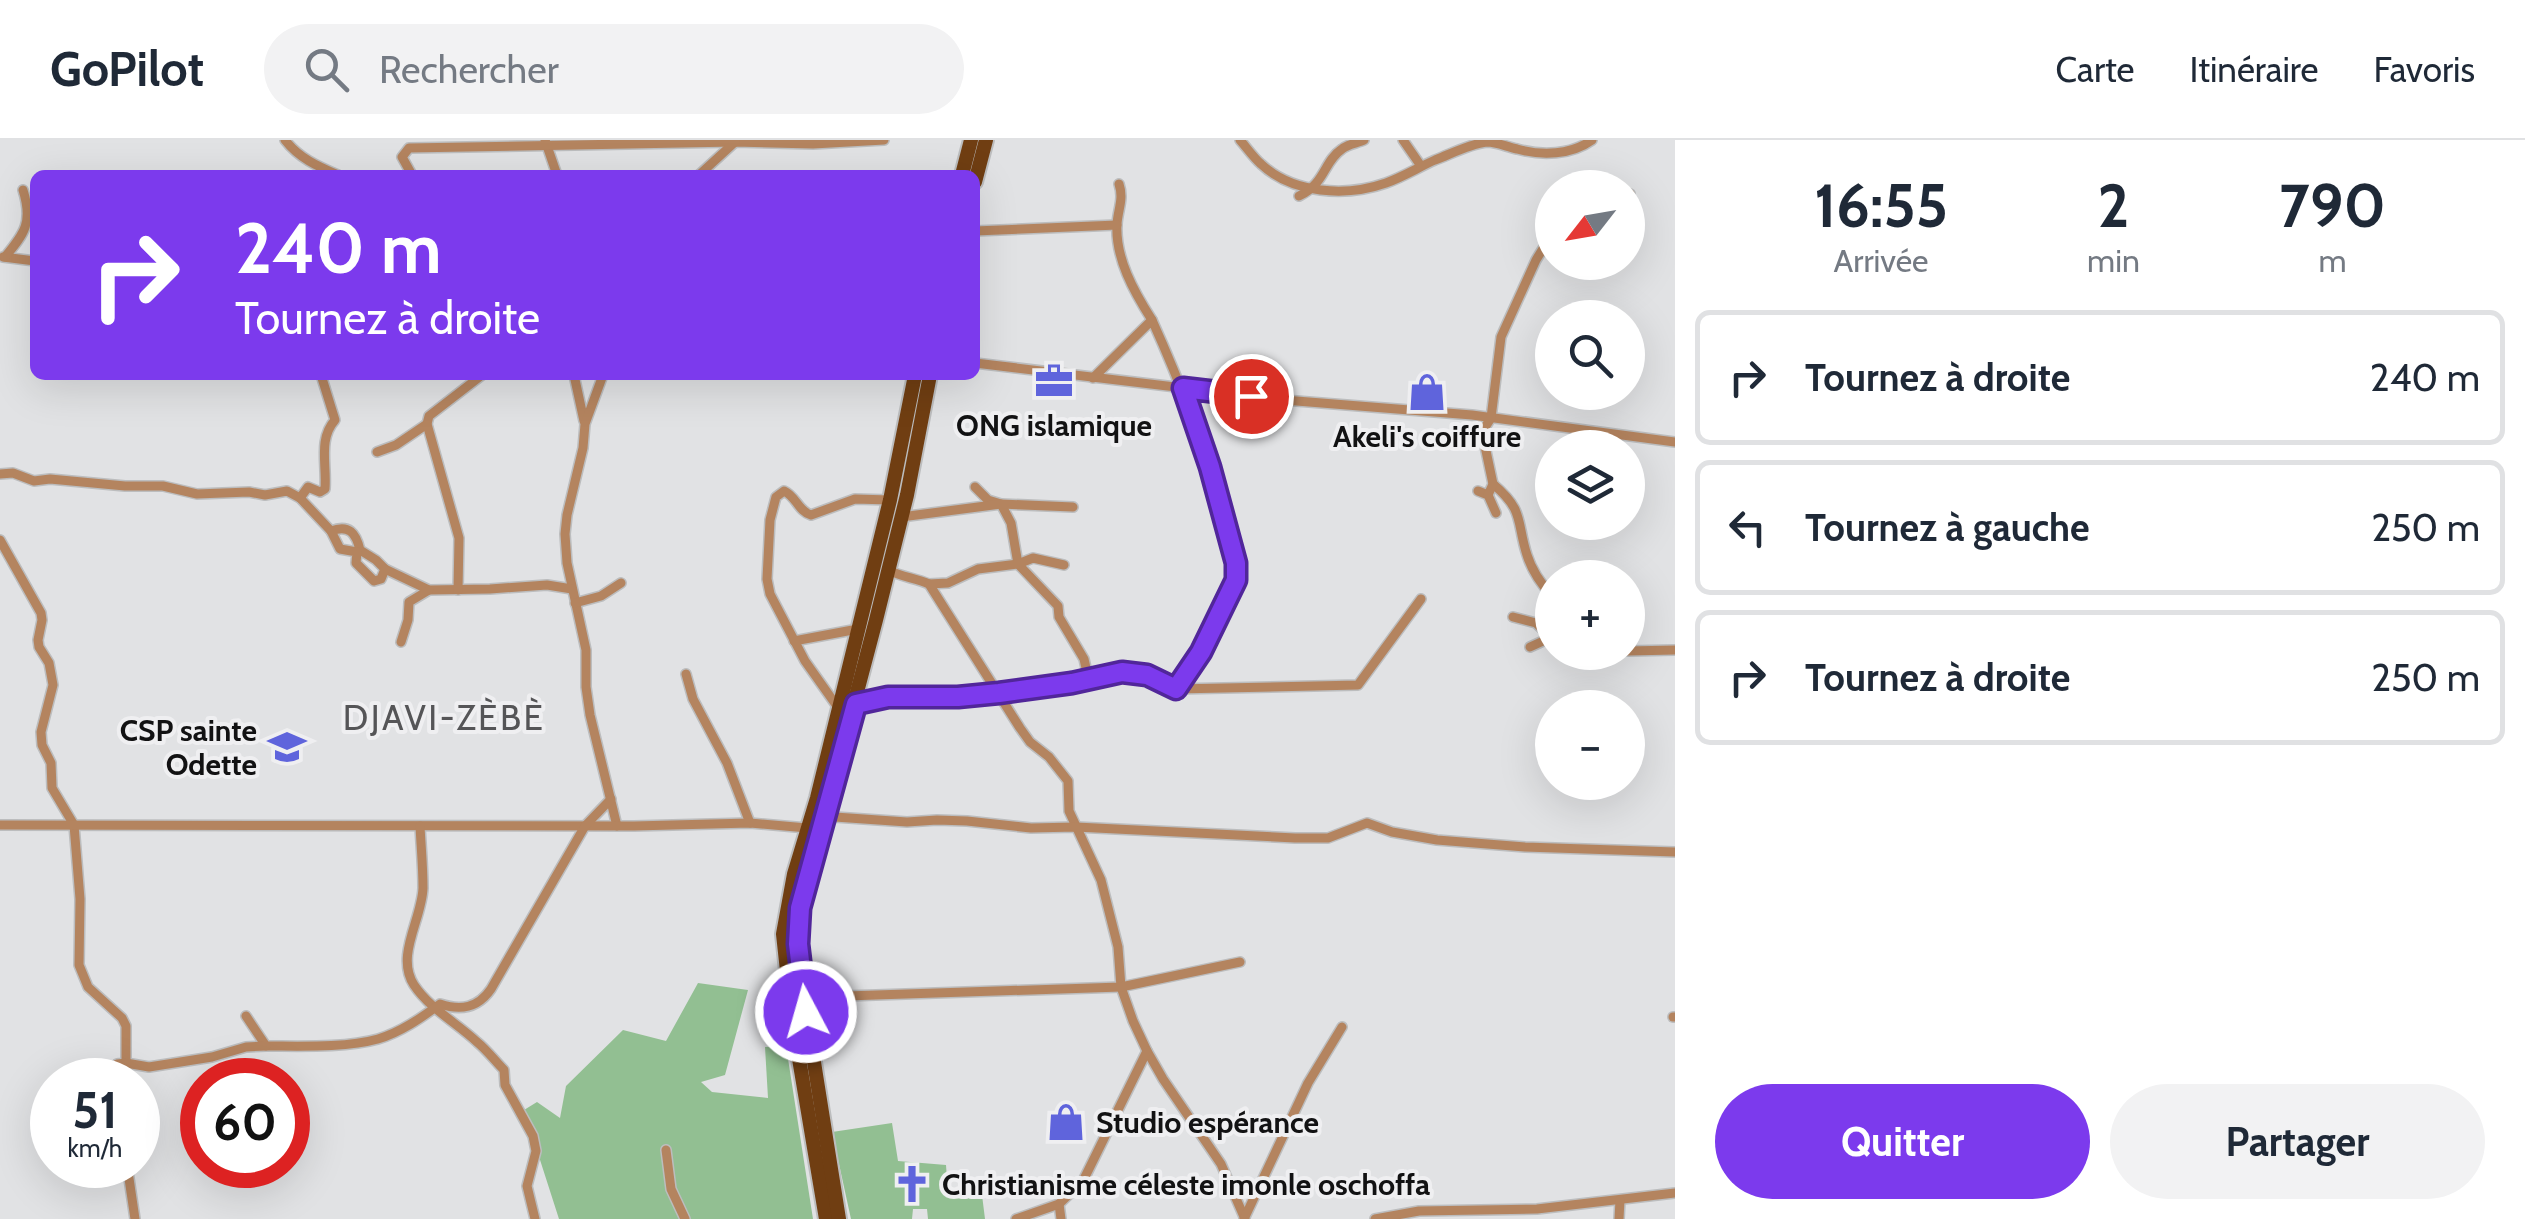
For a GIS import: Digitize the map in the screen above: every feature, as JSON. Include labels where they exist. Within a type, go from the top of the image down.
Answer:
[{"type":"main road","points":[[963,170],[971,140]]},
{"type":"main road","points":[[978,170],[986,140]]},
{"type":"main road","points":[[826,1219],[792,1018],[783,934],[790,890],[890,500],[914,380]]},
{"type":"main road","points":[[839,1219],[806,1012],[798,944],[800,908],[902,517],[929,380]]},
{"type":"street","points":[[284,140],[310,163],[326,170]]},
{"type":"street","points":[[409,170],[402,157],[410,148],[884,140]]},
{"type":"street","points":[[1240,140],[1262,166],[1285,179],[1312,189],[1338,191],[1387,183],[1487,142],[1522,151],[1552,153],[1580,148],[1592,140]]},
{"type":"street","points":[[1299,196],[1312,189],[1333,157],[1364,140]]},
{"type":"street","points":[[1403,140],[1421,166]]},
{"type":"street","points":[[704,170],[735,142]]},
{"type":"street","points":[[547,143],[556,170]]},
{"type":"street","points":[[1119,184],[1122,194],[1117,225],[1126,272],[1183,388],[1236,563],[1236,580],[1201,652],[1176,689]]},
{"type":"street","points":[[2,258],[17,242],[29,217],[23,190]]},
{"type":"street","points":[[980,231],[1117,225]]},
{"type":"street","points":[[2,258],[30,261]]},
{"type":"street","points":[[1535,264],[1501,337],[1490,418],[1482,432],[1493,484],[1514,506],[1535,574]]},
{"type":"street","points":[[1093,378],[1152,320]]},
{"type":"street","points":[[980,365],[1490,418],[1675,442]]},
{"type":"street","points":[[300,498],[308,487],[320,492],[325,488],[324,437],[335,420],[323,380]]},
{"type":"street","points":[[458,590],[459,538],[427,424],[429,416],[476,380]]},
{"type":"street","points":[[575,380],[585,424]]},
{"type":"street","points":[[601,380],[585,424],[566,534],[572,589],[586,650],[590,716],[617,826]]},
{"type":"street","points":[[377,452],[396,445],[427,424]]},
{"type":"street","points":[[0,474],[13,473],[34,480],[162,486],[197,494],[286,492],[300,498],[331,532],[340,549],[358,551],[428,590],[546,585],[572,589]]},
{"type":"street","points":[[1493,484],[1483,493],[1496,514]]},
{"type":"street","points":[[975,487],[988,500],[1001,504],[1011,522],[1018,564],[1058,606],[1059,618],[1084,658],[1083,680]]},
{"type":"street","points":[[839,708],[805,661],[776,608],[767,579],[770,520],[776,498],[784,491],[804,513],[811,515],[855,499],[890,500]]},
{"type":"street","points":[[902,517],[1001,504],[1073,507]]},
{"type":"street","points":[[331,532],[341,528],[357,537],[356,563],[374,581],[381,579],[386,569]]},
{"type":"street","points":[[0,540],[41,613],[39,647],[49,663],[53,685],[41,732],[42,745],[51,763],[52,788],[74,824],[80,899],[78,965],[88,987],[122,1018],[126,1026],[126,1058]]},
{"type":"street","points":[[888,570],[929,584],[948,583],[978,569],[1033,558],[1064,565]]},
{"type":"street","points":[[576,603],[601,596],[620,583]]},
{"type":"street","points":[[929,584],[1030,742],[1066,776],[1069,811],[1101,880],[1118,947],[1122,987],[1147,1051],[1221,1164],[1244,1219]]},
{"type":"street","points":[[401,642],[408,620],[408,602],[428,590]]},
{"type":"street","points":[[856,704],[888,697],[999,693],[1134,673],[1176,689],[1358,685],[1421,598]]},
{"type":"street","points":[[1513,617],[1535,623]]},
{"type":"street","points":[[794,641],[858,629]]},
{"type":"street","points":[[1530,647],[1535,645]]},
{"type":"street","points":[[1645,651],[1675,650]]},
{"type":"street","points":[[686,674],[693,699],[727,763],[750,823]]},
{"type":"street","points":[[160,1065],[246,1047],[324,1045],[379,1038],[444,1004],[451,1009],[476,1005],[485,998],[584,826],[611,799]]},
{"type":"street","points":[[823,820],[937,820],[1032,828],[1328,838],[1367,822],[1392,832],[1437,840],[1675,852]]},
{"type":"street","points":[[0,825],[750,823],[808,828]]},
{"type":"street","points":[[420,826],[422,904],[407,971],[435,1008],[504,1070],[505,1085],[533,1136],[536,1152],[527,1186],[536,1219]]},
{"type":"street","points":[[822,1000],[1122,987],[1240,962]]},
{"type":"street","points":[[246,1016],[266,1046]]},
{"type":"street","points":[[1244,1219],[1308,1083],[1342,1027]]},
{"type":"street","points":[[1016,1219],[1059,1204],[1083,1181],[1147,1051]]},
{"type":"street","points":[[666,1150],[670,1189],[685,1219]]},
{"type":"street","points":[[130,1188],[135,1219]]},
{"type":"street","points":[[1375,1219],[1538,1209],[1675,1193]]},
{"type":"street","points":[[1618,1219],[1620,1200]]},
{"type":"street","points":[[1059,1204],[1061,1219]]},
{"type":"green space","points":[[698,983],[748,990],[725,1075],[701,1082],[712,1092],[768,1098],[765,1047],[786,1046],[813,1219],[559,1219],[524,1110],[537,1102],[560,1118],[566,1086],[623,1030],[666,1041]]},
{"type":"green space","points":[[892,1123],[898,1161],[946,1165],[948,1193],[982,1195],[985,1219],[928,1219],[927,1209],[913,1209],[912,1219],[851,1219],[832,1132]]},
{"type":"place","name":"ONG islamique","points":[[1054,381]]},
{"type":"place","name":"Akeli's coiffure","points":[[1427,392]]},
{"type":"place","name":"CSP sainte Odette","points":[[287,747]]},
{"type":"place","name":"Studio espérance","points":[[1066,1122]]},
{"type":"place","name":"Christianisme céleste imonle oschoffa","points":[[912,1184]]},
{"type":"district","name":"DJAVI-ZÈBÈ","points":[[444,717]]},
{"type":"route","points":[[806,1012],[798,944],[800,908],[856,704],[888,697],[999,693],[1122,672],[1147,675],[1176,689],[1201,652],[1236,580],[1236,563],[1210,467],[1183,388],[1251,396]]}]
